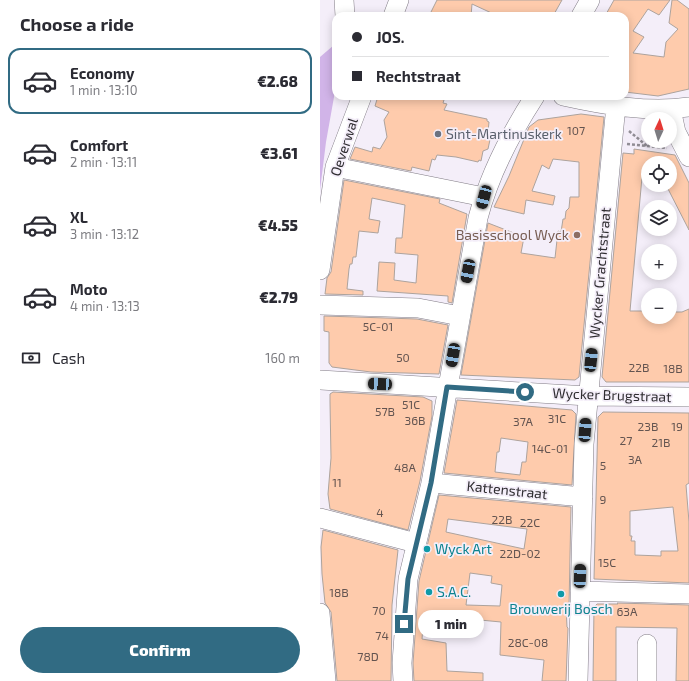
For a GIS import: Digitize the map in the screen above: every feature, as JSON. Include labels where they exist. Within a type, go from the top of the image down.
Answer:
[{"type":"street","points":[[344,0],[345,12]]},
{"type":"street","points":[[394,12],[399,0]]},
{"type":"street","points":[[583,12],[590,0]]},
{"type":"street","name":"Oeverwal","points":[[320,266],[335,167],[360,100]]},
{"type":"street","points":[[403,681],[402,663],[408,579],[431,483],[478,218],[484,197],[517,123],[532,100]]},
{"type":"street","points":[[587,100],[616,105],[680,108],[676,132],[687,153]]},
{"type":"street","name":"Wycker Grachtstraat","points":[[578,681],[583,497],[588,396],[616,105]]},
{"type":"street","points":[[335,167],[484,197]]},
{"type":"street","points":[[320,305],[418,308],[460,316]]},
{"type":"street","name":"Wycker Brugstraat","points":[[320,380],[588,396],[689,397]]},
{"type":"street","name":"Kattenstraat","points":[[431,483],[583,497]]},
{"type":"street","points":[[320,518],[416,543]]},
{"type":"street","points":[[580,592],[689,594]]},
{"type":"street","points":[[320,613],[326,681]]},
{"type":"street","points":[[647,681],[648,644]]},
{"type":"path","points":[[612,143],[641,145]]},
{"type":"path","points":[[658,148],[687,153]]},
{"type":"shaded area","points":[[332,47],[332,100],[333,100],[320,190],[320,57]]},
{"type":"building","points":[[437,0],[562,0],[555,12],[489,12],[472,4],[471,12],[431,12]]},
{"type":"building","points":[[614,0],[670,0],[659,15],[648,9],[633,31],[644,37],[633,53],[664,57],[666,42],[678,29],[669,23],[672,0],[677,0],[689,9],[689,89],[658,96],[629,92],[629,12],[607,12]]},
{"type":"building","name":"Sint-Martinuskerk","points":[[377,100],[444,100],[443,103],[447,104],[444,110],[487,119],[489,122],[488,132],[491,135],[488,149],[483,151],[481,161],[479,160],[478,162],[456,157],[437,155],[435,160],[432,159],[429,171],[412,167],[411,171],[350,159],[355,147],[372,152],[373,147],[380,149],[387,137],[384,120],[389,112],[375,106]]},
{"type":"building","points":[[581,114],[604,117],[579,377],[575,380],[461,375],[488,223],[524,237],[521,253],[555,258],[558,231],[561,232],[563,219],[565,219],[566,211],[569,208],[570,197],[579,197],[579,162],[553,159],[549,169],[542,165],[532,191],[555,196],[553,205],[526,200],[524,214],[494,207],[509,176],[529,127],[538,120]]},
{"type":"building","points":[[634,149],[676,156],[641,156],[641,188],[630,311],[641,311],[641,324],[677,324],[677,312],[682,312],[689,309],[689,382],[606,382],[602,377],[623,153],[634,154]]},
{"type":"building","points":[[677,159],[689,183],[689,230],[677,207],[677,200],[674,200],[670,192],[677,192]]},
{"type":"building","points":[[344,180],[440,199],[439,203],[467,214],[452,303],[448,302],[448,296],[377,291],[379,262],[395,263],[394,280],[416,283],[418,255],[395,253],[396,238],[402,238],[405,205],[372,198],[369,219],[380,221],[378,233],[359,231],[356,257],[353,257],[352,264],[350,264],[347,289],[363,291],[363,295],[325,294],[327,278],[331,272]]},
{"type":"building","points":[[324,316],[417,319],[448,325],[439,374],[371,372],[332,367],[329,363],[329,332],[324,331]]},
{"type":"building","points":[[333,392],[423,397],[432,401],[432,416],[420,481],[408,530],[330,509],[328,494],[331,458],[330,394]]},
{"type":"building","points":[[457,400],[572,410],[576,414],[572,485],[444,473]],"holes":[[[501,438],[528,442],[526,462],[522,462],[520,475],[495,472],[497,452],[499,452]]]},
{"type":"building","points":[[603,412],[689,413],[689,483],[686,485],[689,522],[689,583],[594,579],[598,417]],"holes":[[[673,507],[678,551],[661,551],[661,556],[635,555],[635,541],[631,541],[632,536],[630,536],[630,511]]]},
{"type":"building","points":[[439,495],[571,507],[569,606],[566,606],[568,628],[566,681],[542,681],[544,660],[500,655],[501,622],[480,620],[480,629],[423,626],[422,639],[446,643],[447,671],[483,673],[483,681],[414,681],[413,663],[419,581]],"holes":[[[448,519],[527,529],[524,549],[446,532]],[[470,573],[492,576],[491,583],[502,585],[500,606],[466,605]]]},
{"type":"building","points":[[323,530],[398,550],[392,605],[391,681],[337,681],[331,612],[325,603],[322,574],[321,547]]},
{"type":"building","points":[[617,603],[689,605],[689,681],[676,681],[677,628],[616,627],[616,681],[593,681],[594,607],[597,604],[618,604]]},
{"type":"place","name":"Sint-Martinuskerk","points":[[438,134]]},
{"type":"place","name":"Basisschool Wyck","points":[[577,235]]},
{"type":"place","name":"Wyck Art","points":[[427,549]]},
{"type":"place","name":"S.A.C.","points":[[429,592]]},
{"type":"place","name":"Brouwerij Bosch","points":[[561,594]]},
{"type":"route","points":[[404,624],[408,579],[431,483],[447,387],[525,392]]}]
